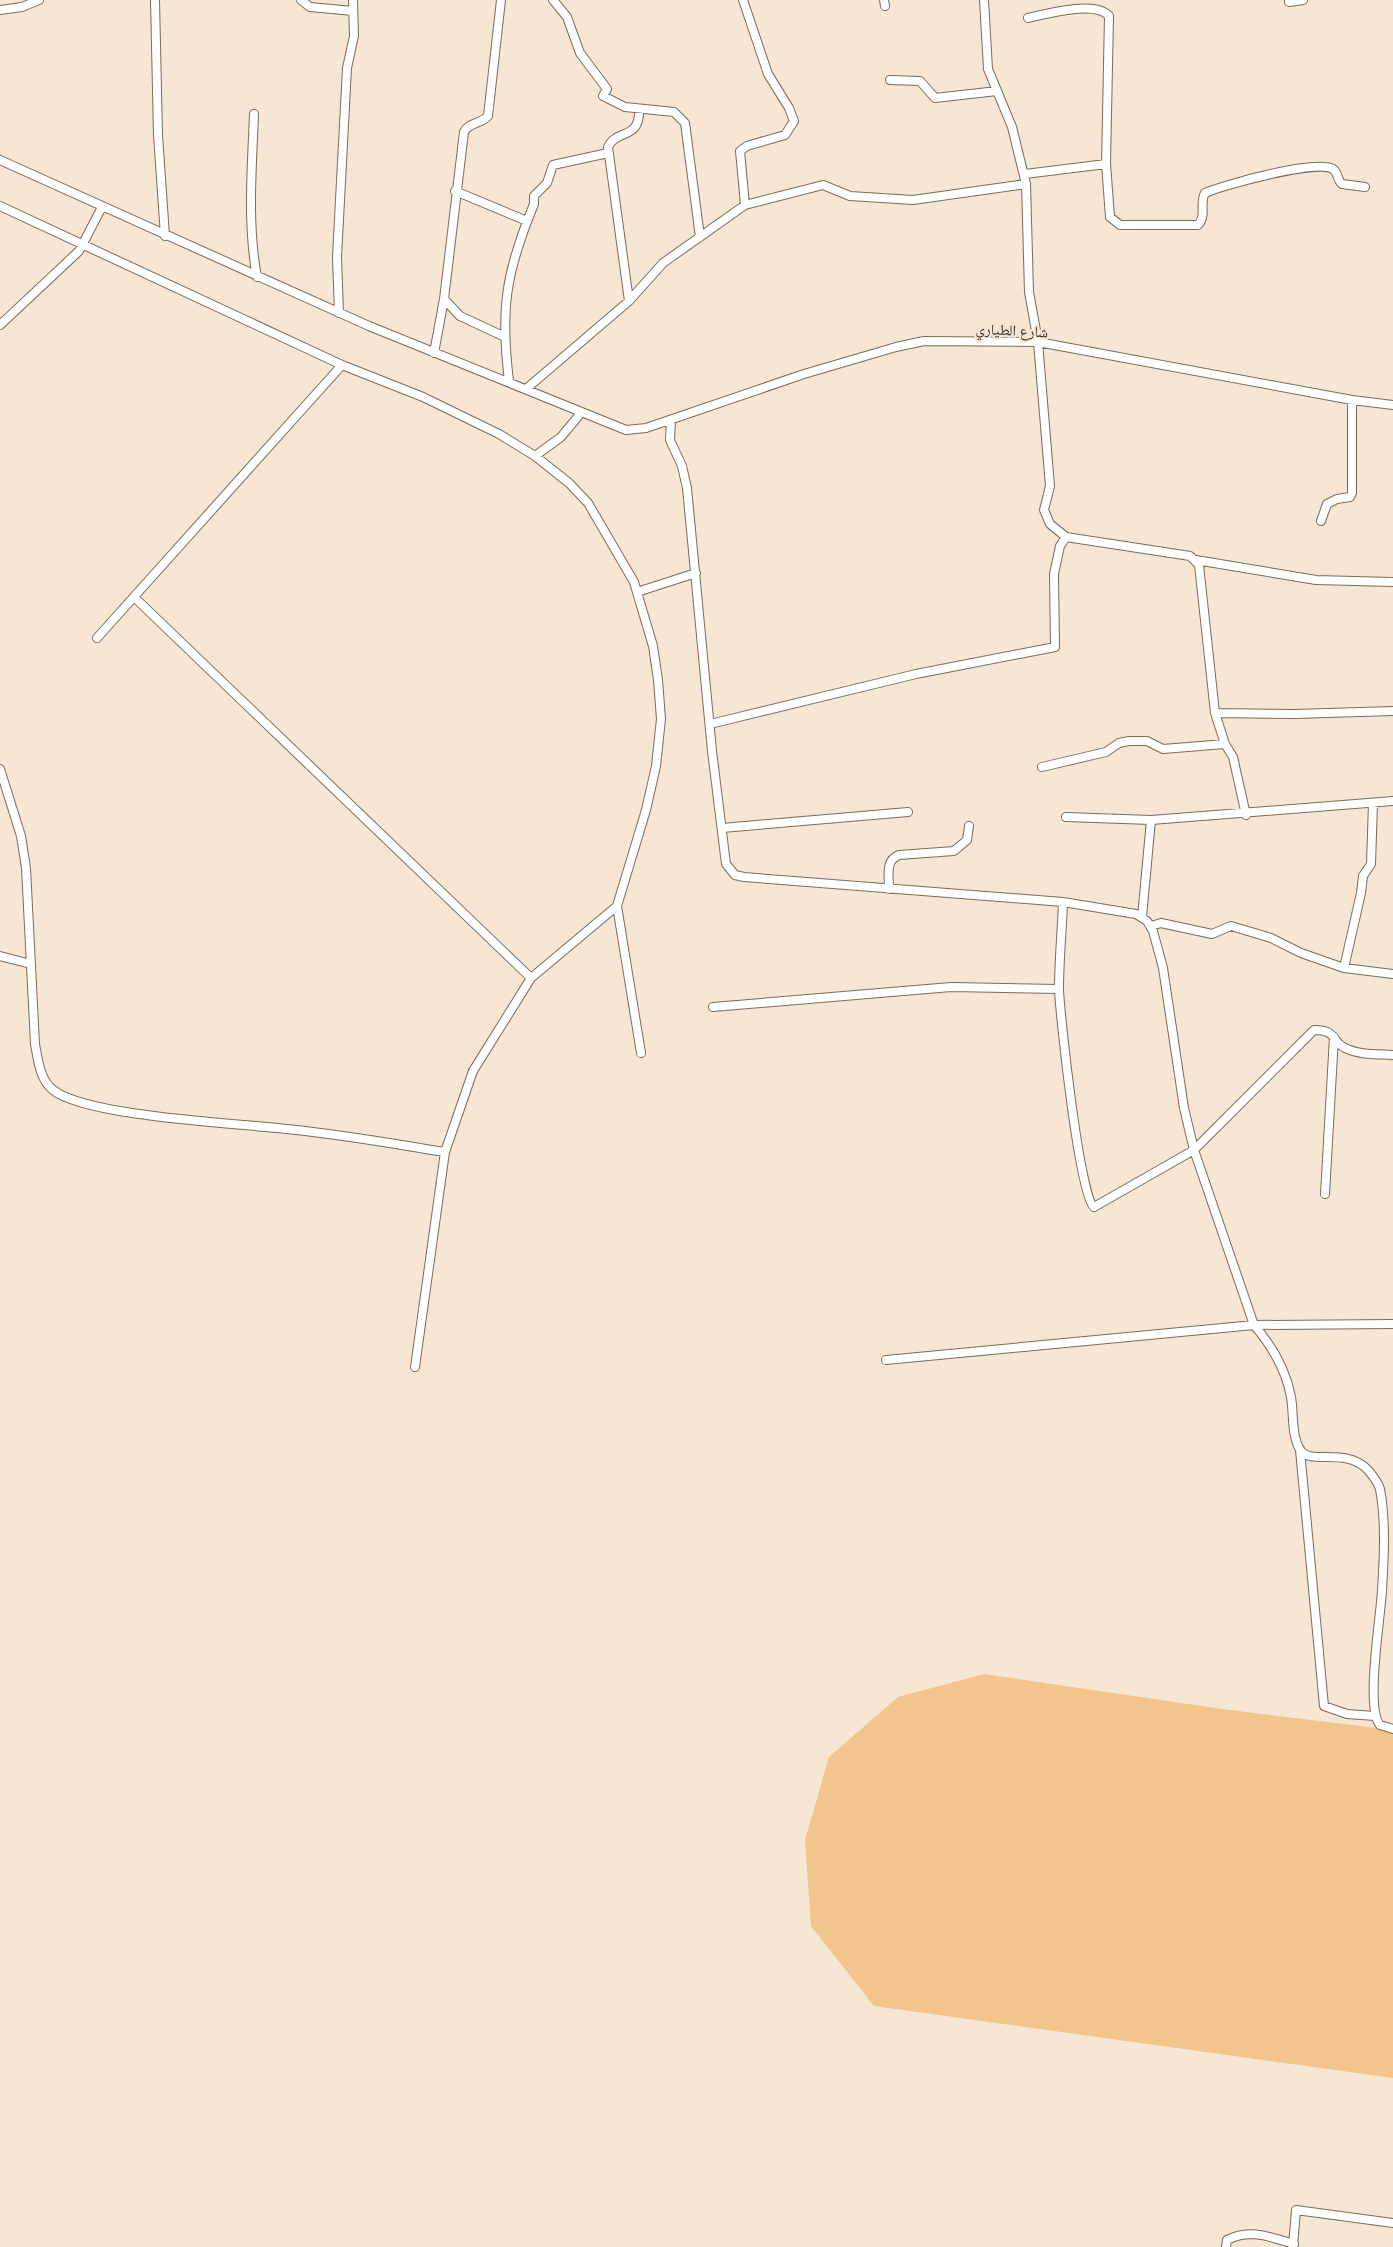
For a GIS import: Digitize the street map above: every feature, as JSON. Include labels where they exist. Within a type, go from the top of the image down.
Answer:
[{"type":"street","points":[[0,10],[22,7],[39,0]]},
{"type":"street","points":[[155,0],[158,135],[165,236]]},
{"type":"street","points":[[301,0],[310,7],[353,11]]},
{"type":"street","points":[[339,313],[337,257],[347,68],[354,36],[353,0]]},
{"type":"street","points":[[434,353],[444,299],[455,191],[465,129],[488,116],[501,0]]},
{"type":"street","points":[[553,0],[567,16],[580,53],[607,89],[603,96],[617,105],[639,110],[674,112],[685,123],[700,237]]},
{"type":"street","points":[[743,0],[768,74],[789,108],[794,122],[785,135],[740,151],[745,205]]},
{"type":"street","points":[[984,0],[988,69],[1012,127],[1025,174],[1029,292],[1038,342],[1050,486],[1044,510],[1050,524],[1066,537],[1190,556],[1196,560],[1316,580],[1393,582]]},
{"type":"street","points":[[1289,0],[1289,2],[1303,0]]},
{"type":"street","points":[[1028,18],[1066,10],[1096,9],[1103,10],[1109,16],[1106,164],[1110,217],[1120,225],[1198,225],[1203,218],[1202,201],[1205,193],[1293,169],[1332,168],[1342,184],[1365,187]]},
{"type":"street","points":[[890,80],[920,81],[924,83],[930,96],[940,99],[997,91]]},
{"type":"street","points":[[629,301],[608,153],[611,141],[627,135],[637,125],[639,110]]},
{"type":"street","points":[[254,114],[250,207],[252,247],[257,277]]},
{"type":"street","points":[[509,381],[503,336],[504,304],[508,277],[534,204],[534,196],[547,183],[553,165],[608,153]]},
{"type":"street","name":"شارع الطياري","points":[[0,160],[339,313],[434,353],[509,381],[581,413],[632,431],[671,420],[804,374],[913,343],[1038,342],[1352,400],[1393,405]]},
{"type":"street","points":[[1025,174],[1106,164]]},
{"type":"street","points":[[526,390],[629,301],[663,263],[745,205],[823,186],[850,196],[902,200],[931,199],[1026,184]]},
{"type":"street","points":[[455,191],[527,221]]},
{"type":"street","points":[[0,206],[84,243],[342,365],[423,397],[499,434],[535,456],[569,483],[588,504],[619,553],[637,592],[653,646],[662,719],[646,810],[617,906],[641,1053]]},
{"type":"street","points":[[0,325],[84,243],[102,207]]},
{"type":"street","points":[[444,299],[460,316],[503,336]]},
{"type":"street","points":[[97,638],[342,365]]},
{"type":"street","points":[[1321,521],[1327,504],[1337,499],[1350,497],[1352,493],[1352,400]]},
{"type":"street","points":[[535,456],[561,437],[581,413]]},
{"type":"street","points":[[671,420],[670,440],[682,466],[687,488],[726,864],[731,872],[739,876],[1063,902],[1142,917],[1151,926],[1163,968],[1184,1108],[1194,1149],[1254,1325],[1274,1349],[1289,1390],[1300,1449],[1324,1706],[1347,1714],[1375,1716]]},
{"type":"street","points":[[710,724],[916,674],[1055,647],[1054,574],[1060,546],[1066,537]]},
{"type":"street","points":[[1196,560],[1202,572],[1205,636],[1215,713],[1225,744],[1233,757],[1246,815]]},
{"type":"street","points":[[637,592],[696,573]]},
{"type":"street","points":[[134,597],[531,978]]},
{"type":"street","points":[[1215,713],[1295,714],[1393,711]]},
{"type":"street","points":[[1042,766],[1106,752],[1119,743],[1129,741],[1147,741],[1163,749],[1225,744]]},
{"type":"street","points":[[0,769],[21,836],[26,868],[39,1065],[46,1084],[62,1096],[78,1101],[145,1114],[365,1139],[445,1152]]},
{"type":"street","points":[[1066,817],[1151,820],[1246,815],[1393,801]]},
{"type":"street","points":[[1344,968],[1363,876],[1371,864],[1373,802]]},
{"type":"street","points":[[722,828],[908,812]]},
{"type":"street","points":[[1142,917],[1151,820]]},
{"type":"street","points":[[889,889],[889,864],[892,858],[899,855],[954,851],[967,840],[969,826]]},
{"type":"street","points":[[1063,902],[1059,989],[1081,1174],[1091,1206],[1098,1207],[1194,1149],[1314,1030],[1327,1030],[1334,1035],[1342,1047],[1354,1052],[1393,1055]]},
{"type":"street","points":[[415,1367],[445,1152],[473,1071],[531,978],[617,906]]},
{"type":"street","points":[[1151,926],[1161,923],[1212,934],[1231,926],[1270,938],[1301,953],[1344,968],[1393,974]]},
{"type":"street","points":[[0,956],[31,964]]},
{"type":"street","points":[[713,1007],[951,987],[1059,989]]},
{"type":"street","points":[[1325,1194],[1334,1035]]},
{"type":"street","points":[[886,1360],[1254,1325],[1393,1324]]},
{"type":"street","points":[[1300,1449],[1310,1456],[1354,1459],[1369,1472],[1379,1487],[1382,1588],[1374,1674],[1375,1716],[1380,1725],[1393,1729]]},
{"type":"street","points":[[1226,2247],[1227,2240],[1240,2233],[1257,2234],[1293,2246],[1296,2210],[1393,2223]]},
{"type":"shaded area","points":[[984,1674],[1222,1709],[1393,1730],[1393,2078],[874,2006],[811,1926],[805,1840],[829,1757],[898,1697]]}]
